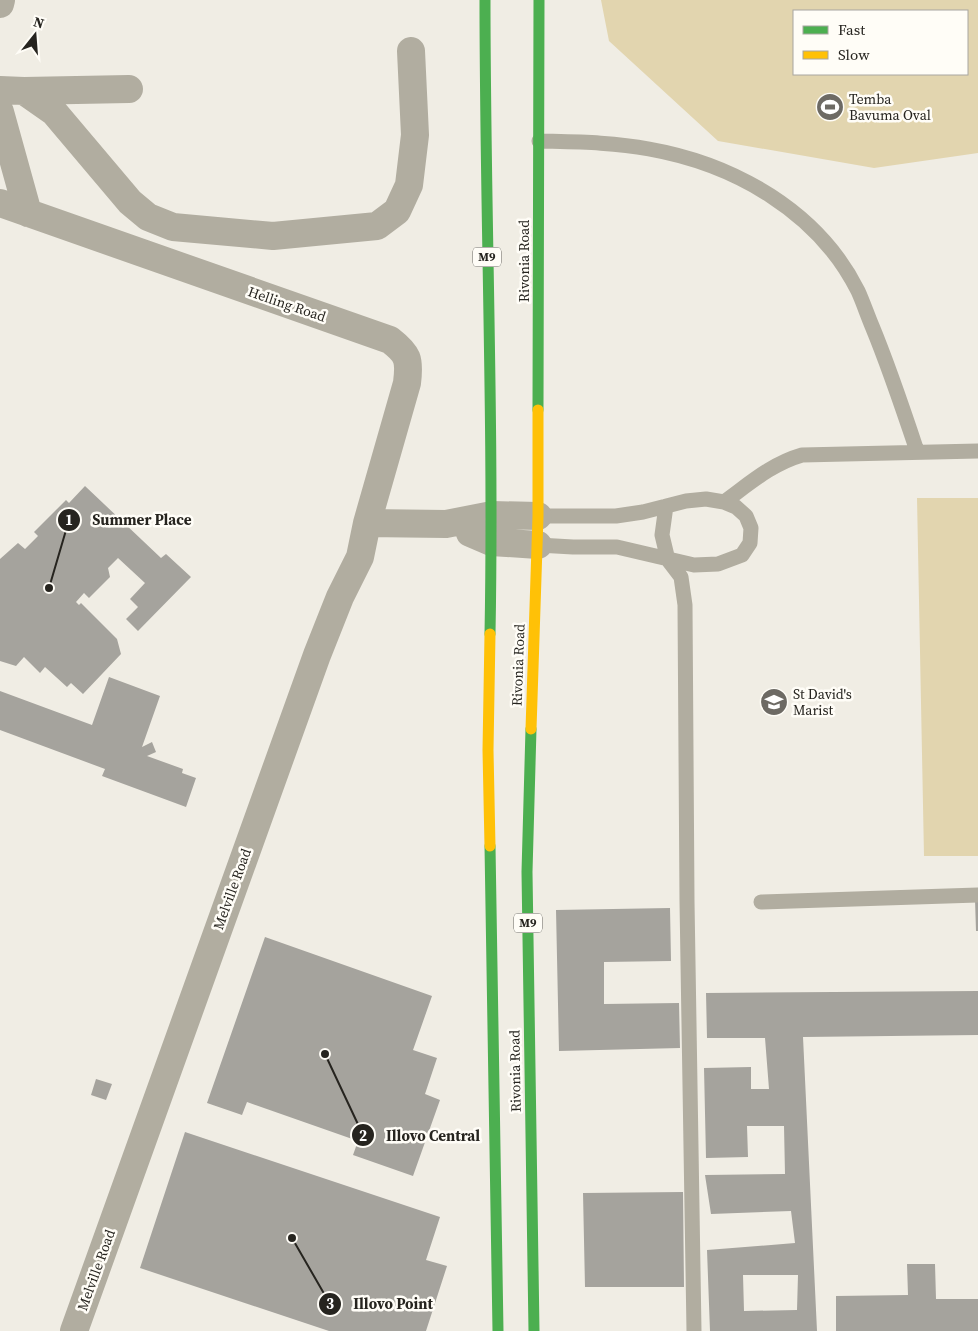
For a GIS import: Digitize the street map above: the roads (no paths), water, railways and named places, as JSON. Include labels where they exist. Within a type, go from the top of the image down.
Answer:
[{"type":"main road","name":"Rivonia Road","points":[[484,0],[492,515],[488,750],[498,1331]]},
{"type":"main road","name":"Rivonia Road","points":[[534,1331],[527,872],[538,545],[539,0]]},
{"type":"street","points":[[0,4],[1,0]]},
{"type":"street","points":[[12,90],[54,112],[130,202],[148,217],[173,227],[273,236],[377,226],[397,211],[409,185],[415,135],[411,51]]},
{"type":"street","points":[[12,90],[129,89]]},
{"type":"street","points":[[0,112],[28,213]]},
{"type":"street","name":"Helling Road","points":[[0,203],[390,340],[403,350],[409,365],[407,382],[367,523]]},
{"type":"street","points":[[367,523],[446,524],[492,515],[538,516]]},
{"type":"street","name":"Melville Road","points":[[74,1331],[317,655],[340,597],[360,557],[367,523]]},
{"type":"street","points":[[446,524],[491,542],[538,545]]},
{"type":"lane","points":[[539,141],[596,142],[649,149],[685,157],[744,180],[777,200],[807,223],[832,250],[858,290],[885,359],[917,451]]},
{"type":"lane","points":[[724,502],[770,468],[784,460],[802,455],[978,451]]},
{"type":"lane","points":[[538,516],[616,516],[686,501],[706,500],[724,502],[736,507],[746,516],[751,528],[750,543],[742,555],[718,564],[694,565],[617,547],[538,545]]},
{"type":"lane","points":[[666,506],[662,535],[668,560],[681,577],[685,605],[686,901],[694,1331]]},
{"type":"lane","points":[[761,902],[978,894]]},
{"type":"place","name":"Temba Bavuma Oval","points":[[830,107]]},
{"type":"place","name":"Summer Place","points":[[49,588]]},
{"type":"place","name":"St David's Marist","points":[[774,702]]},
{"type":"place","name":"Illovo Central","points":[[325,1054]]},
{"type":"place","name":"Illovo Point","points":[[292,1238]]}]
